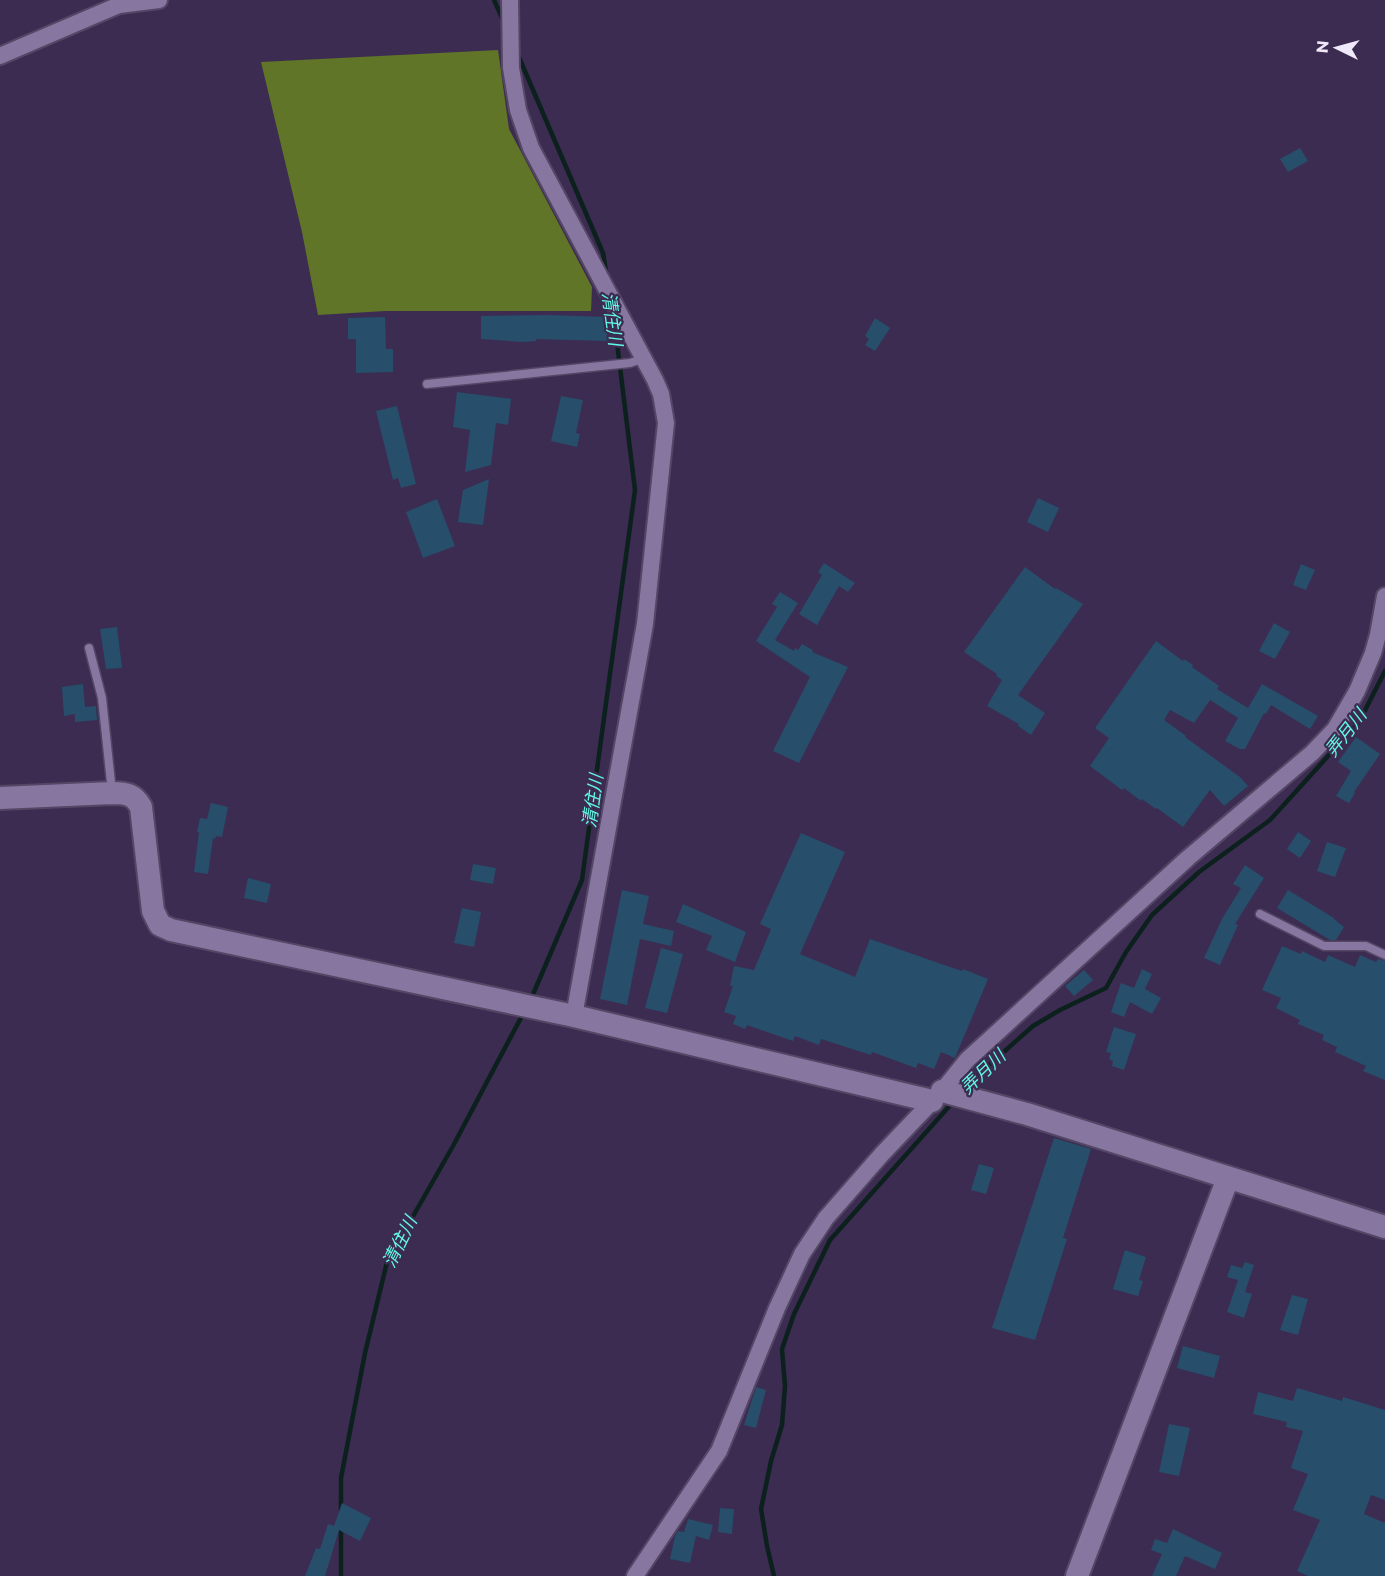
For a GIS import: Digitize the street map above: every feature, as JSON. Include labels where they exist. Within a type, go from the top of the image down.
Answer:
[{"type":"street","points":[[0,56],[119,5],[159,0]]},
{"type":"street","points":[[510,0],[511,68],[518,110],[531,148],[655,381],[666,423],[645,624],[574,1016]]},
{"type":"street","points":[[635,1576],[719,1452],[777,1308],[802,1254],[826,1218],[967,1060],[1188,858],[1312,753],[1335,729],[1357,691],[1373,653],[1385,596]]},
{"type":"street","points":[[0,798],[112,792],[126,793],[136,799],[141,807],[153,911],[160,925],[171,930],[1026,1114],[1385,1227]]},
{"type":"street","points":[[1077,1576],[1228,1178]]},
{"type":"lane","points":[[427,384],[630,363],[642,359]]},
{"type":"lane","points":[[89,648],[102,698],[112,792]]},
{"type":"lane","points":[[1260,914],[1324,946],[1366,946],[1385,955]]},
{"type":"green space","points":[[498,50],[509,129],[592,287],[591,311],[385,311],[318,315],[302,232],[261,62]]},
{"type":"building","points":[[1300,148],[1308,161],[1288,172],[1280,159]]},
{"type":"building","points":[[481,316],[608,317],[607,341],[536,339],[536,341],[523,342],[481,339]]},
{"type":"building","points":[[385,317],[386,349],[393,349],[393,372],[356,373],[356,339],[348,339],[348,318]]},
{"type":"building","points":[[875,318],[890,328],[875,351],[865,345],[869,339],[865,336]]},
{"type":"building","points":[[457,392],[511,399],[508,425],[496,423],[491,465],[465,472],[470,430],[453,427]]},
{"type":"building","points":[[561,396],[583,400],[576,433],[580,434],[577,447],[551,441]]},
{"type":"building","points":[[397,406],[416,484],[401,488],[398,478],[393,480],[376,411]]},
{"type":"building","points":[[489,479],[483,525],[458,522],[463,490]]},
{"type":"building","points":[[1038,498],[1059,508],[1048,532],[1027,522]]},
{"type":"building","points":[[437,499],[455,546],[423,558],[406,512]]},
{"type":"building","points":[[824,563],[855,583],[848,592],[839,586],[817,625],[799,614],[822,575],[818,572]]},
{"type":"building","points":[[1301,564],[1315,570],[1306,590],[1293,585]]},
{"type":"building","points":[[1025,567],[1055,589],[1083,604],[1018,695],[1045,713],[1031,735],[1018,726],[1019,724],[987,706],[1002,680],[996,676],[997,674],[964,652]]},
{"type":"building","points":[[780,592],[798,603],[775,640],[794,651],[795,648],[798,650],[802,644],[813,650],[812,652],[848,667],[799,763],[773,751],[810,677],[756,641],[777,607],[772,604]]},
{"type":"building","points":[[1274,623],[1290,632],[1275,659],[1259,651]]},
{"type":"building","points":[[117,627],[122,668],[106,669],[100,629]]},
{"type":"building","points":[[1156,641],[1183,661],[1184,659],[1193,665],[1192,667],[1219,686],[1217,689],[1248,708],[1262,684],[1318,716],[1310,729],[1271,705],[1266,714],[1264,713],[1245,749],[1240,749],[1225,741],[1238,718],[1210,700],[1194,723],[1170,710],[1164,720],[1240,777],[1248,786],[1224,806],[1210,790],[1183,827],[1157,808],[1142,799],[1141,801],[1124,788],[1122,790],[1090,766],[1109,738],[1095,728]]},
{"type":"building","points":[[83,684],[85,707],[96,706],[97,720],[75,722],[75,714],[64,716],[62,687]]},
{"type":"building","points":[[1356,737],[1380,754],[1349,803],[1336,796],[1351,771],[1338,762]]},
{"type":"building","points":[[211,803],[228,807],[222,837],[213,838],[208,874],[194,872],[200,818],[207,819]]},
{"type":"building","points":[[1298,832],[1311,841],[1300,858],[1287,849]]},
{"type":"building","points":[[801,833],[845,852],[800,954],[855,977],[870,939],[988,979],[955,1058],[941,1052],[934,1069],[918,1063],[916,1068],[872,1052],[871,1055],[821,1039],[819,1045],[795,1036],[793,1041],[747,1025],[745,1029],[733,1024],[736,1016],[724,1012],[733,986],[730,986],[734,966],[754,970],[771,929],[760,924]]},
{"type":"building","points":[[1327,842],[1346,848],[1335,877],[1317,871]]},
{"type":"building","points":[[473,864],[496,868],[493,884],[470,880]]},
{"type":"building","points":[[1245,865],[1264,878],[1235,924],[1238,925],[1220,965],[1204,958],[1222,919],[1241,888],[1233,884]]},
{"type":"building","points":[[248,878],[271,884],[267,903],[244,898]]},
{"type":"building","points":[[622,890],[649,896],[643,924],[674,931],[671,946],[640,939],[627,1005],[600,999]]},
{"type":"building","points":[[1288,890],[1334,918],[1344,927],[1336,940],[1330,940],[1277,908]]},
{"type":"building","points":[[683,904],[746,932],[735,962],[706,950],[712,936],[676,922]]},
{"type":"building","points":[[462,908],[481,912],[474,947],[454,943]]},
{"type":"building","points":[[1282,946],[1301,954],[1302,951],[1325,962],[1328,955],[1355,967],[1360,955],[1376,962],[1378,959],[1385,961],[1385,1080],[1363,1071],[1366,1066],[1335,1052],[1337,1047],[1322,1040],[1324,1035],[1298,1024],[1300,1020],[1276,1008],[1281,998],[1262,990]]},
{"type":"building","points":[[661,948],[683,954],[667,1013],[645,1008]]},
{"type":"building","points":[[1142,969],[1152,974],[1145,989],[1161,998],[1152,1014],[1130,1002],[1124,1017],[1111,1012],[1121,983],[1134,988]]},
{"type":"building","points":[[1084,970],[1093,980],[1074,996],[1065,986]]},
{"type":"building","points":[[1114,1027],[1136,1034],[1124,1070],[1112,1066],[1113,1061],[1109,1059],[1111,1053],[1106,1052]]},
{"type":"building","points":[[1054,1138],[1091,1149],[1063,1238],[1067,1239],[1035,1340],[992,1328]]},
{"type":"building","points":[[979,1164],[994,1168],[986,1194],[971,1190]]},
{"type":"building","points":[[1125,1250],[1146,1257],[1139,1280],[1143,1281],[1138,1296],[1113,1289]]},
{"type":"building","points":[[1245,1262],[1254,1265],[1245,1292],[1252,1294],[1244,1318],[1227,1312],[1238,1280],[1227,1277],[1231,1265],[1242,1268]]},
{"type":"building","points":[[1292,1295],[1308,1299],[1298,1335],[1280,1330]]},
{"type":"building","points":[[1183,1346],[1220,1356],[1214,1378],[1177,1368]]},
{"type":"building","points":[[756,1387],[766,1390],[756,1428],[744,1425]]},
{"type":"building","points":[[1297,1388],[1342,1401],[1343,1397],[1385,1410],[1385,1500],[1371,1495],[1364,1514],[1385,1523],[1385,1576],[1308,1576],[1297,1571],[1320,1520],[1293,1510],[1308,1474],[1291,1468],[1303,1431],[1286,1427],[1287,1422],[1253,1414],[1258,1392],[1293,1401]]},
{"type":"building","points":[[1169,1424],[1190,1428],[1179,1476],[1159,1472]]},
{"type":"building","points":[[342,1503],[371,1518],[360,1541],[339,1530],[325,1576],[305,1576],[316,1548],[320,1549],[328,1524],[334,1526]]},
{"type":"building","points":[[720,1508],[734,1509],[732,1534],[718,1532]]},
{"type":"building","points":[[688,1519],[713,1525],[709,1540],[696,1536],[690,1563],[670,1559],[675,1536],[678,1531],[684,1532]]},
{"type":"building","points":[[1173,1529],[1222,1553],[1215,1569],[1185,1556],[1176,1576],[1152,1576],[1162,1554],[1151,1550],[1155,1539],[1167,1543]]},
{"type":"waterway","name":"清住川","points":[[494,0],[504,22]]},
{"type":"waterway","name":"清住川","points":[[518,55],[603,253],[607,277]]},
{"type":"waterway","name":"清住川","points":[[531,999],[582,880],[635,490],[614,318]]},
{"type":"waterway","name":"弄月川","points":[[965,1089],[1033,1026],[1106,988],[1126,952],[1152,915],[1199,872],[1270,820],[1359,722],[1385,671]]},
{"type":"waterway","name":"清住川","points":[[341,1510],[341,1478],[365,1353],[387,1262],[453,1146],[524,1012]]},
{"type":"waterway","name":"弄月川","points":[[774,1576],[761,1509],[771,1461],[782,1425],[785,1386],[782,1349],[794,1314],[830,1240],[953,1102]]},
{"type":"waterway","name":"清住川","points":[[341,1527],[341,1576]]}]
